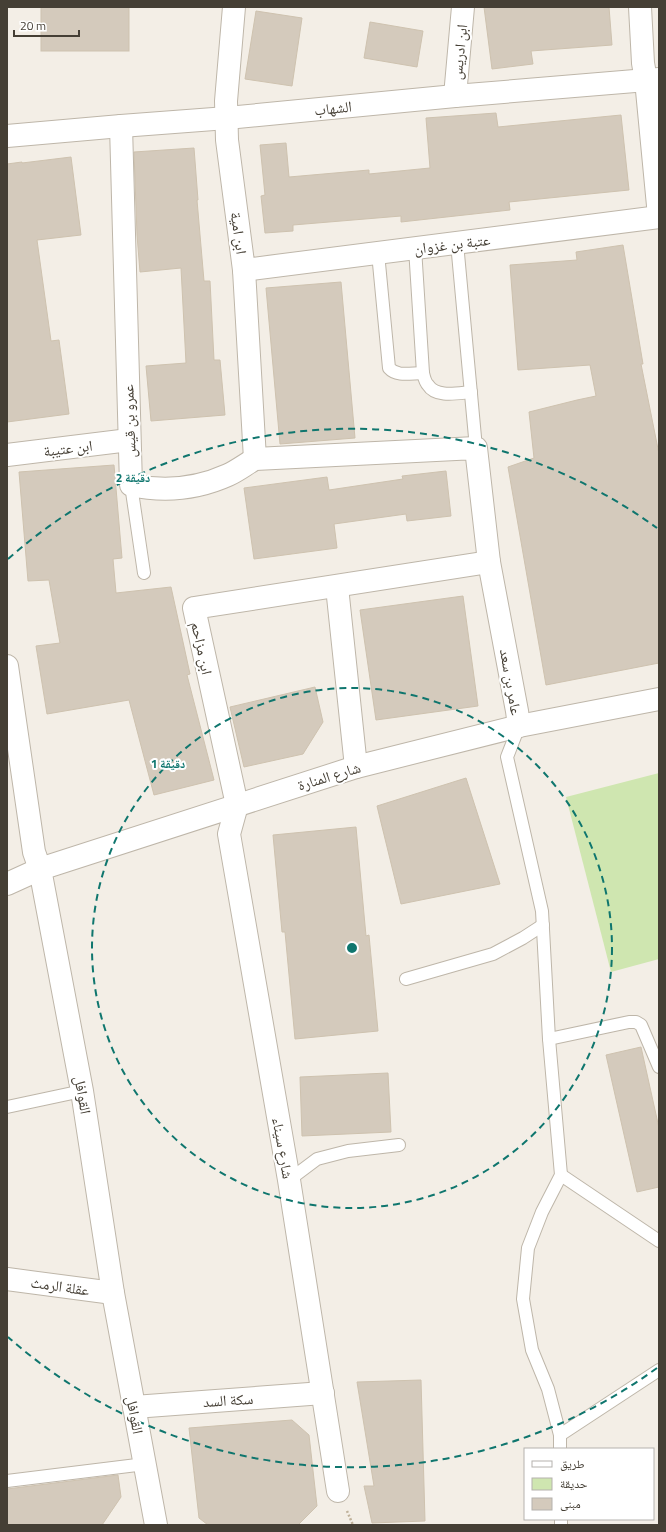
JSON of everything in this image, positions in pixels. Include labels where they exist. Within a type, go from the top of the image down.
[{"type":"street","name":"ابن امية","points":[[234,7],[226,101],[227,140],[244,270],[255,459]]},
{"type":"street","name":"ابن ادريس","points":[[455,96],[463,7]]},
{"type":"street","points":[[640,7],[643,63],[652,79],[659,217]]},
{"type":"street","name":"الشهاب","points":[[7,136],[226,118],[652,79]]},
{"type":"street","name":"عمرو بن قيس","points":[[121,126],[131,485]]},
{"type":"street","name":"عتبة بن غزوان","points":[[244,270],[659,217]]},
{"type":"street","name":"ابن عتيبة","points":[[7,455],[130,440]]},
{"type":"street","points":[[131,485],[149,489],[173,490],[204,483],[229,475],[255,459],[476,448]]},
{"type":"street","name":"عامر بن سعد","points":[[476,448],[489,562],[519,726]]},
{"type":"street","name":"ابن مزاحم","points":[[237,805],[194,608],[337,587],[489,562]]},
{"type":"street","points":[[337,587],[356,767]]},
{"type":"street","name":"القوافل","points":[[7,666],[34,852],[40,868],[82,1091],[113,1293],[156,1525]]},
{"type":"street","name":"شارع المنارة","points":[[7,884],[40,868],[356,767],[519,726],[659,699]]},
{"type":"street","name":"شارع سيناء","points":[[237,805],[230,834],[289,1180],[338,1491]]},
{"type":"street","name":"عقلة الرمث","points":[[7,1279],[113,1293]]},
{"type":"street","name":"سكة السد","points":[[134,1406],[323,1393]]},
{"type":"lane","points":[[457,243],[476,448]]},
{"type":"lane","points":[[415,248],[423,373],[428,386],[435,391],[444,393],[471,392]]},
{"type":"lane","points":[[378,253],[389,368],[392,372],[397,374],[423,373]]},
{"type":"lane","points":[[131,485],[144,573]]},
{"type":"lane","name":"عامر بن سعد","points":[[519,726],[507,757],[542,911],[549,1038],[561,1175]]},
{"type":"lane","points":[[406,979],[494,954],[543,925]]},
{"type":"lane","points":[[549,1038],[629,1022],[636,1022],[641,1025],[659,1067]]},
{"type":"lane","points":[[7,1107],[82,1091]]},
{"type":"lane","points":[[289,1180],[317,1159],[348,1151],[399,1145]]},
{"type":"lane","points":[[560,1448],[560,1435],[548,1389],[532,1350],[523,1299],[528,1248],[542,1212],[561,1175],[659,1241]]},
{"type":"lane","points":[[560,1435],[659,1370]]},
{"type":"lane","points":[[7,1481],[144,1464]]},
{"type":"green space","points":[[659,773],[659,959],[611,972],[566,797]]},
{"type":"building","points":[[41,7],[129,7],[129,51],[41,51]]},
{"type":"building","points":[[484,7],[609,7],[612,45],[531,51],[533,64],[492,69]]},
{"type":"building","points":[[256,11],[302,18],[292,86],[245,79]]},
{"type":"building","points":[[370,22],[423,31],[417,67],[364,58]]},
{"type":"building","points":[[496,113],[498,127],[621,115],[629,190],[509,202],[510,210],[401,222],[401,216],[293,225],[293,231],[265,233],[261,196],[265,195],[260,145],[286,143],[289,177],[369,170],[369,174],[430,168],[426,118]]},
{"type":"building","points":[[194,148],[204,281],[210,281],[214,360],[220,360],[225,415],[151,421],[146,366],[186,363],[181,268],[140,272],[134,152]]},
{"type":"building","points":[[71,157],[81,235],[37,240],[51,341],[59,340],[69,414],[7,422],[7,164]]},
{"type":"building","points":[[623,245],[643,364],[641,364],[659,454],[659,663],[546,685],[508,467],[534,458],[529,412],[596,396],[590,365],[518,370],[510,265],[577,260],[576,252]]},
{"type":"building","points":[[341,282],[355,438],[280,444],[266,288]]},
{"type":"building","points":[[114,465],[122,558],[113,559],[116,593],[171,587],[190,674],[187,675],[214,780],[154,795],[129,700],[47,714],[36,646],[60,643],[49,580],[28,581],[19,472]]},
{"type":"building","points":[[446,471],[451,516],[407,521],[406,514],[334,524],[337,548],[254,559],[244,488],[327,477],[329,490],[403,479],[402,476]]},
{"type":"building","points":[[463,596],[478,706],[376,720],[360,610]]},
{"type":"building","points":[[315,687],[323,722],[303,754],[244,767],[230,707]]},
{"type":"building","points":[[466,778],[500,884],[401,904],[377,806]]},
{"type":"building","points":[[356,827],[366,936],[369,935],[378,1031],[295,1039],[285,932],[282,932],[273,835]]},
{"type":"building","points":[[641,1047],[659,1128],[659,1187],[637,1192],[606,1055]]},
{"type":"building","points":[[388,1073],[391,1132],[302,1136],[300,1077]]},
{"type":"building","points":[[421,1380],[425,1521],[372,1523],[364,1486],[374,1486],[357,1382]]},
{"type":"building","points":[[292,1420],[309,1435],[317,1506],[298,1525],[208,1525],[199,1518],[189,1428]]},
{"type":"building","points":[[118,1475],[121,1497],[102,1525],[7,1525],[7,1489]]}]
